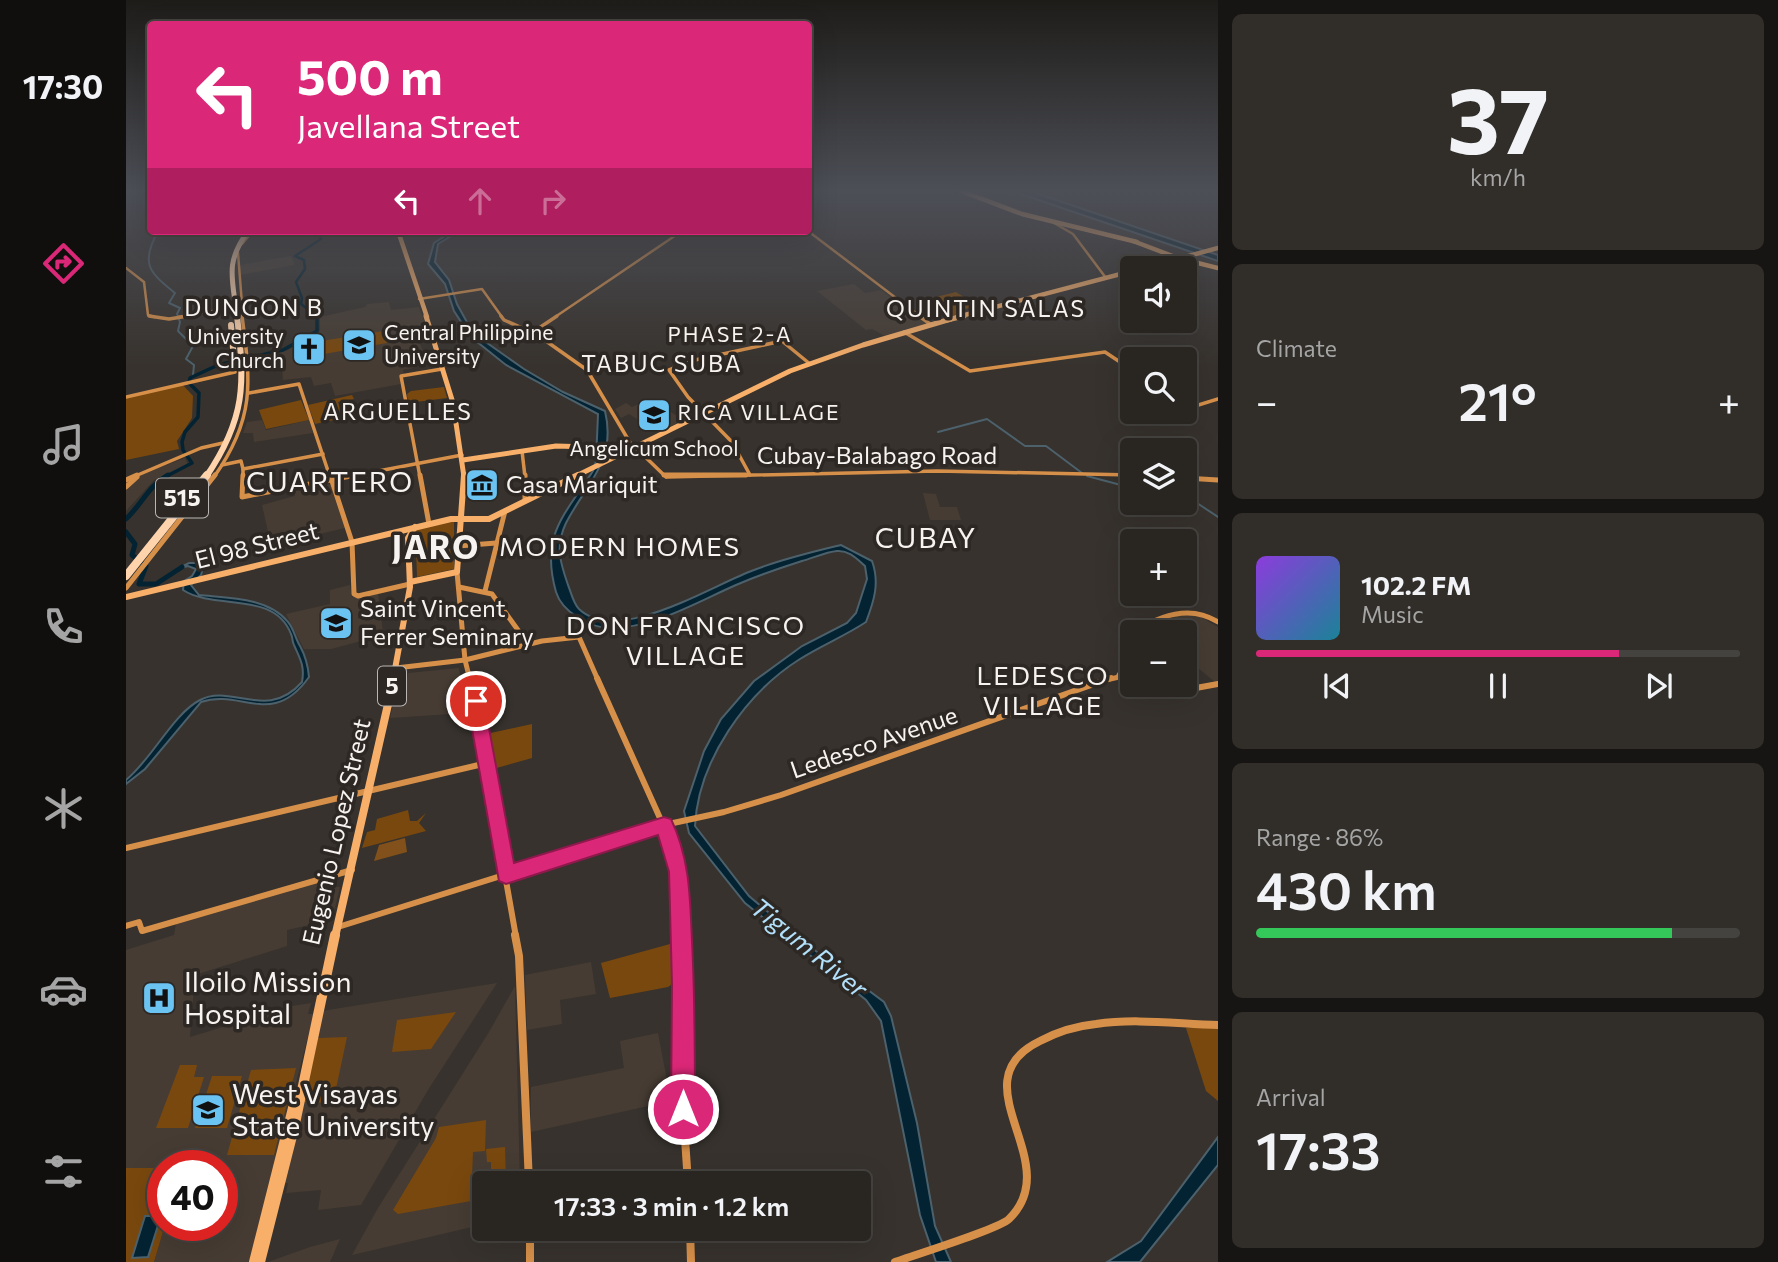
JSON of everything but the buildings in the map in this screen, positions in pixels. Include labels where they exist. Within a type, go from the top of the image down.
[{"type":"highway","name":"515","points":[[233,250],[226,258],[232,271],[235,328],[242,344],[240,364]]},
{"type":"highway","name":"515","points":[[152,539],[180,514],[230,440],[234,411],[242,394],[235,328],[230,308],[235,296]]},
{"type":"highway","name":"515","points":[[126,576],[145,553],[152,539],[215,464]]},
{"type":"main road","points":[[404,250],[442,369],[463,458],[457,572],[410,583]]},
{"type":"main road","points":[[1157,250],[1218,268]]},
{"type":"main road","points":[[1158,250],[1174,256]]},
{"type":"main road","points":[[1187,256],[1210,250]]},
{"type":"main road","points":[[1197,262],[1218,268]]},
{"type":"main road","points":[[633,447],[810,364],[907,331],[1120,274]]},
{"type":"main road","points":[[353,545],[362,540],[460,518],[489,519],[609,460],[617,452],[704,413]]},
{"type":"main road","points":[[463,458],[556,446],[617,452]]},
{"type":"main road","name":"5","points":[[410,583],[408,544],[409,534],[415,527]]},
{"type":"main road","points":[[397,532],[408,544]]},
{"type":"main road","name":"El 98 Street","points":[[126,597],[353,545]]},
{"type":"main road","name":"Eugenio Lopez Street","points":[[318,1009],[370,790],[396,668],[410,583]]},
{"type":"main road","name":"5","points":[[254,1262],[318,1009]]},
{"type":"main road","name":"5","points":[[260,1262],[286,1160],[318,1009]]},
{"type":"street","points":[[239,250],[232,271],[242,344]]},
{"type":"street","points":[[533,332],[654,250]]},
{"type":"street","points":[[833,250],[930,325]]},
{"type":"street","points":[[1085,250],[1106,278]]},
{"type":"street","points":[[126,268],[136,273],[149,291],[149,316],[157,319],[174,318],[230,308]]},
{"type":"street","points":[[419,299],[482,289],[501,318],[533,332],[579,364]]},
{"type":"street","points":[[907,331],[972,371],[1004,362],[1072,359],[1105,352],[1120,362]]},
{"type":"street","points":[[669,370],[695,360],[782,341],[810,364]]},
{"type":"street","points":[[126,397],[190,381],[240,364]]},
{"type":"street","name":"Cubay-Balabago Road","points":[[579,364],[589,372],[633,447],[662,477],[937,471],[1120,475]]},
{"type":"street","points":[[429,524],[401,376],[442,369]]},
{"type":"street","points":[[669,370],[677,376],[685,394],[744,457],[750,475]]},
{"type":"street","points":[[215,464],[248,410],[242,394],[299,384],[353,545],[354,594],[358,596],[410,583]]},
{"type":"street","points":[[1197,405],[1218,399]]},
{"type":"street","points":[[127,482],[181,457],[230,440]]},
{"type":"street","points":[[522,451],[526,468],[526,499]]},
{"type":"street","points":[[243,470],[323,454]]},
{"type":"street","points":[[215,464],[241,461],[242,497],[418,463],[463,458]]},
{"type":"street","points":[[127,482],[142,473]]},
{"type":"street","points":[[1197,479],[1218,480]]},
{"type":"street","points":[[485,591],[505,511]]},
{"type":"street","points":[[145,553],[180,514]]},
{"type":"street","points":[[458,545],[496,543]]},
{"type":"street","points":[[126,588],[131,568]]},
{"type":"street","points":[[457,572],[465,660],[487,763],[519,956],[528,1171]]},
{"type":"street","points":[[459,587],[492,594],[528,644]]},
{"type":"street","points":[[1160,620],[1178,613],[1194,611],[1208,615],[1218,622]]},
{"type":"street","points":[[396,668],[465,660],[562,638],[579,637],[582,640],[609,708],[664,825],[679,872],[684,985],[683,1109],[687,1171]]},
{"type":"street","name":"Ledesco Avenue","points":[[338,927],[664,825],[720,813],[860,769],[1119,674]]},
{"type":"street","points":[[1197,687],[1207,688],[1218,684]]},
{"type":"street","points":[[126,848],[487,763]]},
{"type":"street","points":[[126,926],[139,922],[139,929],[142,931],[352,870]]},
{"type":"street","points":[[895,1262],[1008,1221],[1022,1208],[1029,1191],[1026,1152],[1008,1107],[1006,1093],[1009,1067],[1022,1047],[1091,1024],[1137,1022],[1218,1025]]},
{"type":"street","points":[[530,1241],[530,1262]]},
{"type":"street","points":[[690,1241],[691,1262]]},
{"type":"shaded area","points":[[291,256],[295,265],[240,275],[240,265]]},
{"type":"shaded area","points":[[854,284],[865,293],[881,290],[926,324],[885,336],[872,329],[866,330],[817,291]]},
{"type":"shaded area","points":[[956,292],[978,306],[961,310],[965,314],[950,317],[923,300]]},
{"type":"shaded area","name":"Central Philippine University","points":[[389,302],[391,310],[419,307],[430,337],[418,339],[429,365],[403,370],[404,374],[399,375],[401,384],[335,396],[331,383],[314,386],[311,377],[283,380],[282,368],[269,370],[269,354],[288,350],[317,334],[320,330],[320,317],[365,307],[367,304]]},
{"type":"shaded area","points":[[383,331],[387,343],[324,354],[321,341]]},
{"type":"shaded area","points":[[182,384],[193,396],[192,418],[177,441],[179,449],[126,460],[126,398]]},
{"type":"shaded area","points":[[444,387],[447,398],[408,403],[407,394],[411,391]]},
{"type":"shaded area","points":[[352,395],[354,399],[338,402],[343,418],[315,424],[308,405]]},
{"type":"shaded area","name":"Angelicum School","points":[[649,399],[684,420],[658,432],[629,414],[621,418],[615,409],[626,403],[632,407]]},
{"type":"shaded area","points":[[301,400],[309,420],[266,429],[259,410]]},
{"type":"shaded area","points":[[262,420],[266,430],[309,420],[313,433],[254,442],[253,433],[243,433],[247,422]]},
{"type":"shaded area","points":[[185,458],[188,465],[154,480],[126,511],[126,480]]},
{"type":"shaded area","points":[[332,484],[345,528],[307,537],[306,533],[273,539],[269,536],[262,505],[295,496],[292,489]]},
{"type":"shaded area","points":[[923,493],[936,494],[940,507],[957,507],[961,520],[930,520]]},
{"type":"shaded area","points":[[454,520],[454,569],[417,577],[416,547],[412,543],[416,530]]},
{"type":"shaded area","name":"Saint Vincent Ferrer Seminary","points":[[350,585],[352,597],[378,592],[383,632],[400,632],[398,639],[361,641],[331,649],[304,649],[286,614],[330,604],[330,590]]},
{"type":"shaded area","points":[[1181,614],[1196,614],[1218,627],[1218,681],[1215,682],[1197,667],[1197,620],[1169,620]]},
{"type":"shaded area","points":[[459,668],[466,713],[390,718],[396,690],[405,691],[408,673]]},
{"type":"shaded area","points":[[532,724],[532,758],[493,769],[486,734]]},
{"type":"shaded area","points":[[408,810],[410,821],[417,821],[426,813],[419,823],[426,831],[362,848],[367,832],[375,830],[377,819]]},
{"type":"shaded area","points":[[405,838],[407,852],[374,861],[379,845]]},
{"type":"shaded area","name":"West Visayas State University","points":[[329,879],[328,887],[340,887],[332,920],[287,930],[287,946],[195,975],[190,1037],[292,1006],[311,1003],[308,1014],[314,1014],[249,1262],[154,1262],[160,1241],[238,1241],[238,1150],[147,1150],[147,1168],[126,1168],[126,950],[174,935],[176,923]]},
{"type":"shaded area","points":[[681,941],[683,976],[668,987],[610,998],[601,963]]},
{"type":"shaded area","points":[[591,962],[596,994],[560,1000],[562,1024],[527,1030],[525,975]]},
{"type":"shaded area","points":[[497,983],[428,1090],[361,1205],[318,1210],[321,1190],[286,1193],[288,1183],[284,1183],[322,1011]]},
{"type":"shaded area","points":[[515,986],[520,1171],[472,1171],[472,1227],[352,1255],[378,1208]]},
{"type":"shaded area","points":[[456,1012],[431,1049],[392,1052],[397,1020]]},
{"type":"shaded area","points":[[1186,1028],[1218,1028],[1218,1101],[1206,1091]]},
{"type":"shaded area","points":[[658,1033],[671,1101],[531,1132],[531,1087],[624,1068],[620,1041]]},
{"type":"shaded area","points":[[347,1037],[333,1103],[303,1102],[318,1038]]},
{"type":"shaded area","points":[[180,1065],[197,1065],[194,1077],[204,1077],[188,1128],[156,1128]]},
{"type":"shaded area","points":[[296,1068],[274,1155],[238,1155],[238,1150],[228,1150],[251,1070]]},
{"type":"shaded area","points":[[212,1076],[242,1076],[227,1128],[195,1128]]},
{"type":"shaded area","points":[[486,1120],[485,1151],[473,1152],[471,1201],[398,1214],[393,1210],[436,1138],[439,1127]]},
{"type":"shaded area","points":[[505,1147],[506,1171],[491,1171],[486,1149]]},
{"type":"shaded area","points":[[126,1168],[147,1168],[147,1241],[160,1241],[154,1262],[126,1262]]},
{"type":"shaded area","points":[[340,1239],[330,1262],[268,1262],[310,1247]]},
{"type":"water","name":"Tigum River","points":[[432,250],[437,250],[435,262],[449,280],[457,304],[473,333],[524,369],[563,392],[605,411],[608,429],[603,458],[566,523],[561,539],[563,569],[579,609],[596,619],[617,621],[640,617],[690,599],[765,566],[841,545],[872,561],[876,577],[875,592],[866,622],[780,673],[744,710],[728,731],[705,777],[695,826],[749,896],[801,940],[884,1002],[891,1016],[917,1123],[935,1226],[951,1262],[936,1262],[920,1215],[881,1021],[866,1000],[745,903],[689,833],[684,811],[704,751],[721,719],[754,681],[802,646],[847,623],[856,613],[867,579],[865,566],[852,555],[837,551],[752,578],[643,624],[611,628],[578,618],[564,606],[556,592],[551,555],[553,541],[564,514],[593,471],[596,461],[598,414],[506,365],[471,337],[454,311],[445,284],[428,264]]},
{"type":"water","points":[[1185,250],[1203,250],[1218,255],[1218,261]]},
{"type":"water","points":[[189,563],[204,565],[201,575],[191,585],[199,595],[246,600],[280,614],[288,622],[305,657],[309,677],[282,701],[269,704],[216,699],[201,702],[145,769],[126,784],[126,780],[145,761],[181,715],[200,700],[212,696],[263,701],[276,699],[289,694],[302,682],[301,663],[283,620],[258,606],[211,600],[183,590],[184,581],[192,576],[196,569],[188,566],[177,569]]},
{"type":"water","points":[[1218,1137],[1218,1165],[1140,1262],[1107,1262],[1141,1241]]},
{"type":"water","points":[[147,1216],[147,1241],[153,1241],[148,1257],[132,1258]]},
{"type":"waterway","points":[[150,250],[153,273],[175,293],[169,303],[180,308],[177,314],[180,322],[178,331],[193,346],[186,359],[194,365],[193,375]]},
{"type":"waterway","points":[[304,250],[295,256],[304,260],[305,269],[296,282],[302,298],[301,304],[317,316]]},
{"type":"waterway","points":[[165,477],[192,463],[183,450],[182,442],[185,432],[198,417],[199,393],[189,383],[190,378],[218,365],[283,350],[317,331],[317,316]]},
{"type":"waterway","points":[[938,432],[987,419],[1025,446],[1046,446],[1082,473]]},
{"type":"waterway","points":[[1087,476],[1120,485]]},
{"type":"waterway","points":[[126,519],[155,484],[165,477]]},
{"type":"waterway","points":[[1197,503],[1218,517]]},
{"type":"waterway","points":[[126,532],[135,544],[132,555],[146,566],[139,584],[156,584],[182,567]]},
{"type":"place","name":"Central Philippine University","points":[[359,345]]},
{"type":"place","name":"University Church","points":[[309,349]]},
{"type":"place","name":"Angelicum School","points":[[654,415]]},
{"type":"place","name":"Casa Mariquit","points":[[482,485]]},
{"type":"place","name":"Saint Vincent Ferrer Seminary","points":[[336,623]]},
{"type":"place","name":"Iloilo Mission Hospital","points":[[159,998]]},
{"type":"place","name":"West Visayas State University","points":[[208,1110]]},
{"type":"district","name":"DUNGON B","points":[[254,308]]},
{"type":"district","name":"QUINTIN SALAS","points":[[986,309]]},
{"type":"district","name":"PHASE 2-A","points":[[730,335]]},
{"type":"district","name":"TABUC SUBA","points":[[662,364]]},
{"type":"district","name":"ARGUELLES","points":[[398,412]]},
{"type":"district","name":"RICA VILLAGE","points":[[759,413]]},
{"type":"district","name":"CUARTERO","points":[[330,482]]},
{"type":"district","name":"CUBAY","points":[[926,538]]},
{"type":"district","name":"MODERN HOMES","points":[[620,547]]},
{"type":"district","name":"JARO","points":[[436,548]]},
{"type":"district","name":"DON FRANCISCO VILLAGE","points":[[686,641]]},
{"type":"district","name":"LEDESCO VILLAGE","points":[[1043,691]]},
{"type":"route","points":[[476,701],[506,875],[664,825],[679,872],[684,985],[683,1109]]}]
